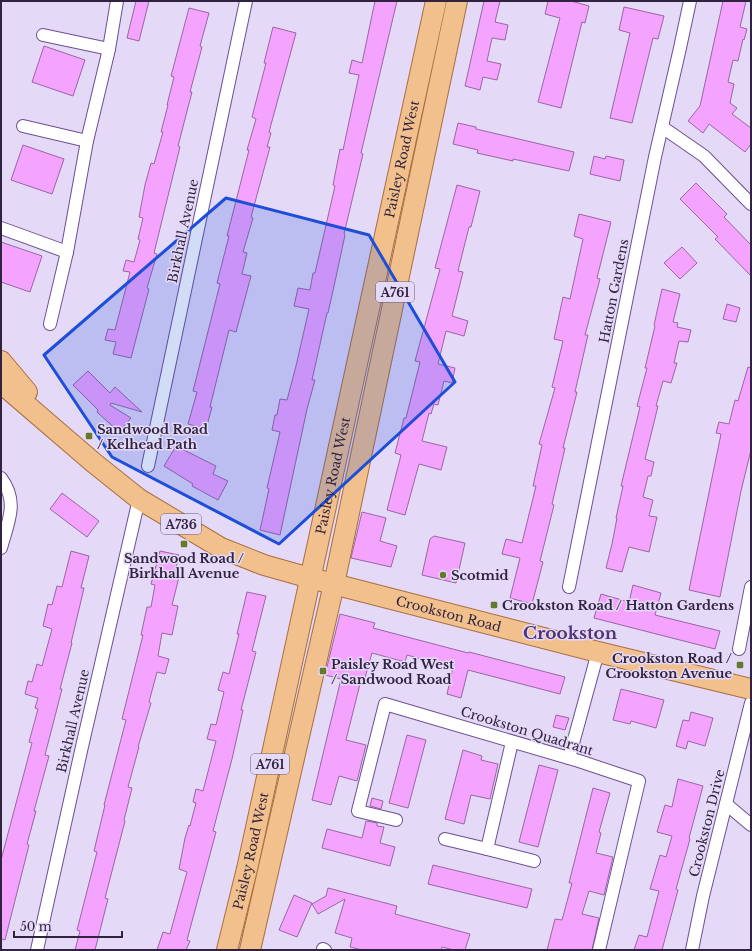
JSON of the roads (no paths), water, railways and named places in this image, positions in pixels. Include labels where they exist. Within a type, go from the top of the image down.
[{"type":"main road","name":"Paisley Road West","points":[[228,946],[247,869],[436,1]]},
{"type":"main road","name":"Paisley Road West","points":[[251,948],[334,584],[457,1]]},
{"type":"main road","name":"A736","points":[[1,361],[67,440]]},
{"type":"main road","name":"A736","points":[[1,383],[94,463],[139,499],[221,548],[264,566],[310,578]]},
{"type":"main road","name":"Crookston Road","points":[[310,578],[598,652],[751,688]]},
{"type":"main road","points":[[228,946],[251,948]]},
{"type":"street","points":[[50,324],[67,252],[87,142],[109,49],[117,1]]},
{"type":"street","name":"Birkhall Avenue","points":[[148,466],[246,1]]},
{"type":"street","name":"Hatton Gardens","points":[[569,587],[662,127],[690,1]]},
{"type":"street","points":[[43,35],[109,49]]},
{"type":"street","points":[[22,126],[87,142]]},
{"type":"street","points":[[662,127],[704,156],[751,204]]},
{"type":"street","points":[[1,228],[67,252]]},
{"type":"street","points":[[1,478],[8,488],[12,506],[1,548]]},
{"type":"street","name":"Birkhall Avenue","points":[[37,950],[139,499]]},
{"type":"street","points":[[739,648],[751,587]]},
{"type":"street","points":[[568,758],[598,652]]},
{"type":"street","name":"Crookston Drive","points":[[692,950],[703,896],[751,703]]},
{"type":"street","name":"Crookston Quadrant","points":[[396,820],[358,811],[385,704],[568,758],[639,781],[599,950]]},
{"type":"street","points":[[487,849],[512,742]]},
{"type":"street","points":[[726,804],[751,825]]},
{"type":"street","points":[[445,839],[534,861]]},
{"type":"place","name":"Sandwood Road / Kelhead Path","points":[[89,436]]},
{"type":"place","name":"Sandwood Road / Birkhall Avenue","points":[[184,544]]},
{"type":"place","name":"Scotmid","points":[[443,575]]},
{"type":"place","name":"Crookston Road / Hatton Gardens","points":[[494,605]]},
{"type":"place","name":"Crookston Road / Crookston Avenue","points":[[740,665]]},
{"type":"place","name":"Paisley Road West / Sandwood Road","points":[[323,671]]},
{"type":"district","name":"Crookston","points":[[570,633]]}]
